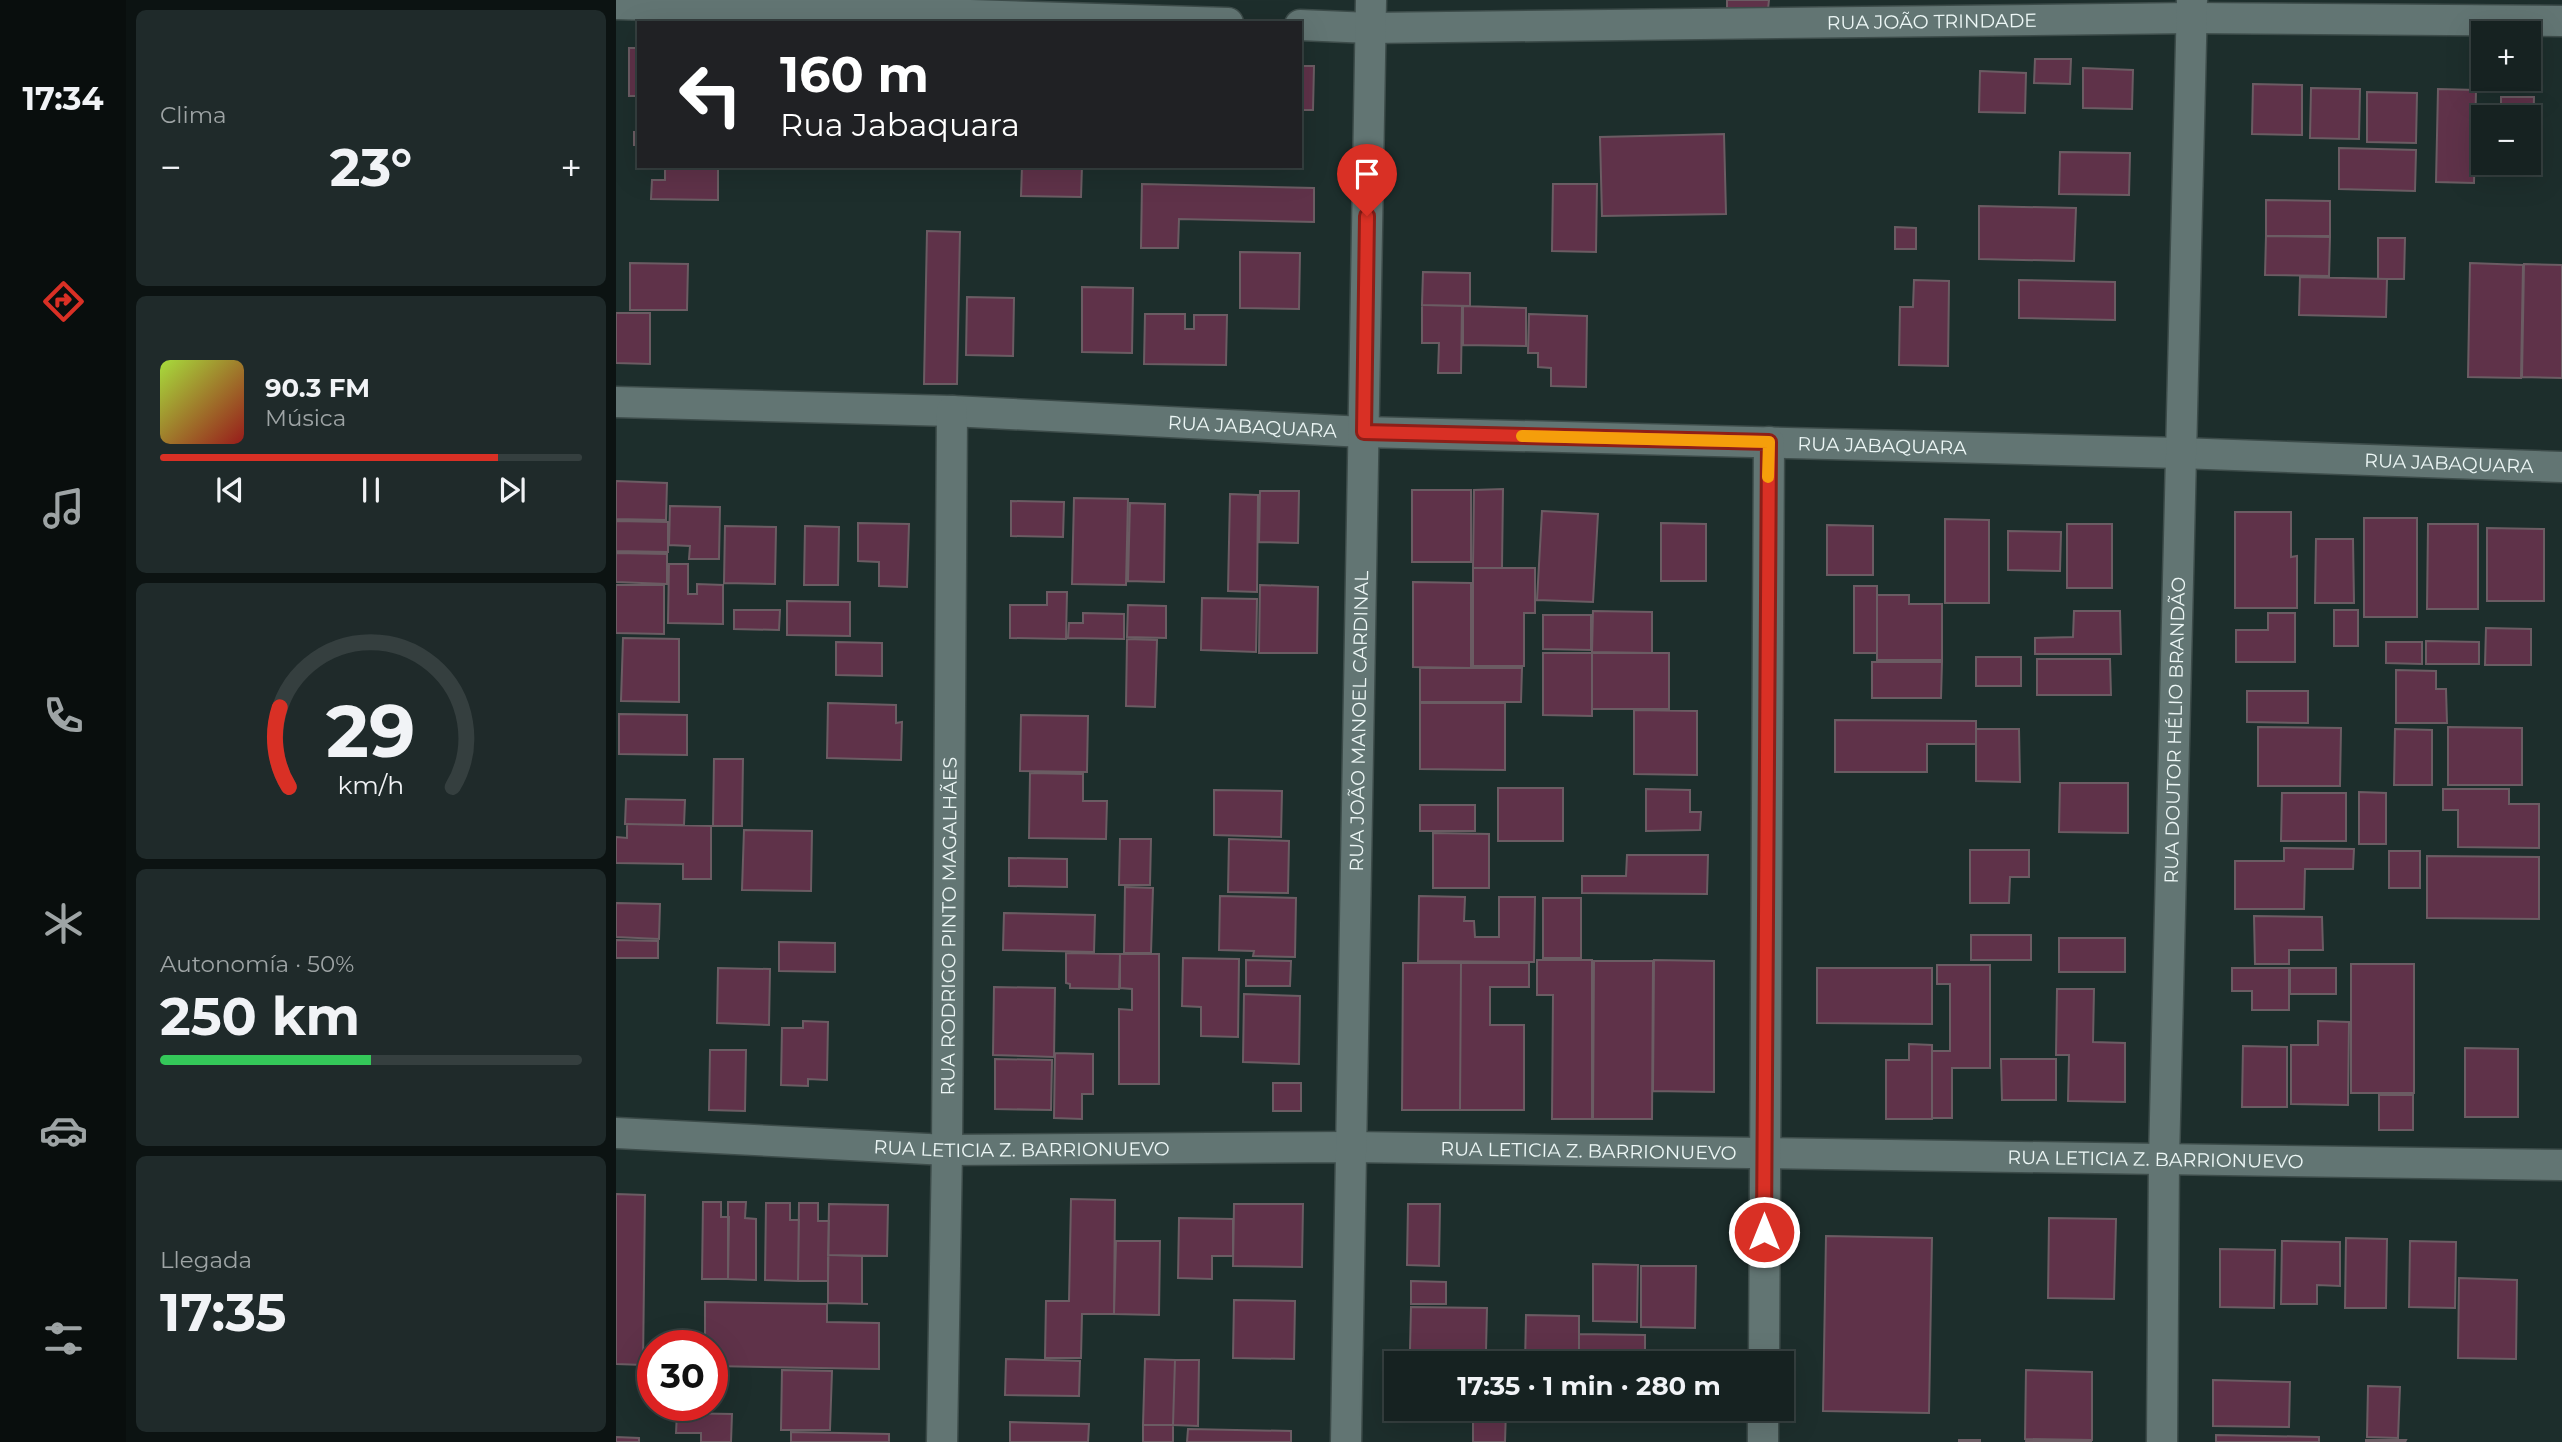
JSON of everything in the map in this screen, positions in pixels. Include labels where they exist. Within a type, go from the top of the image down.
[{"type":"street","points":[[616,4],[1164,21]]},
{"type":"street","name":"RUA JOÃO TRINDADE","points":[[1302,25],[1370,14],[2192,9],[2562,21]]},
{"type":"street","name":"RUA DOUTOR HÉLIO BRANDÃO","points":[[2162,1442],[2164,1159],[2192,9]]},
{"type":"street","name":"RUA JOÃO MANOEL CARDINAL","points":[[1346,1442],[1370,14]]},
{"type":"street","name":"RUA JABAQUARA","points":[[616,402],[952,411],[1364,432],[2180,453],[2562,467]]},
{"type":"street","name":"RUA RODRIGO PINTO MAGALHÃES","points":[[942,1442],[947,1150],[952,411]]},
{"type":"street","points":[[1763,1351],[1769,442]]},
{"type":"street","name":"RUA LETICIA Z. BARRIONUEVO","points":[[616,1133],[947,1150],[1351,1147],[2562,1165]]},
{"type":"street","points":[[1763,1421],[1763,1442]]},
{"type":"building","points":[[1727,0],[1769,0],[1768,9],[1727,8]]},
{"type":"building","points":[[629,48],[637,48],[637,96],[629,96]]},
{"type":"building","points":[[2035,59],[2071,59],[2070,84],[2034,83]]},
{"type":"building","points":[[1302,66],[1314,66],[1313,110],[1302,110]]},
{"type":"building","points":[[2083,68],[2133,70],[2132,109],[2083,108]]},
{"type":"building","points":[[1980,71],[2026,73],[2025,113],[1979,112]]},
{"type":"building","points":[[2253,84],[2302,85],[2302,135],[2252,134]]},
{"type":"building","points":[[2311,88],[2360,89],[2359,139],[2310,138]]},
{"type":"building","points":[[2438,89],[2476,91],[2476,105],[2471,105],[2471,175],[2474,175],[2474,183],[2436,182]]},
{"type":"building","points":[[2367,92],[2417,93],[2416,143],[2367,142]]},
{"type":"building","points":[[2501,97],[2534,97],[2534,105],[2501,105]]},
{"type":"building","points":[[634,132],[637,132],[637,145],[634,145]]},
{"type":"building","points":[[1724,134],[1726,214],[1602,216],[1600,137]]},
{"type":"building","points":[[2339,148],[2416,150],[2415,191],[2339,189]]},
{"type":"building","points":[[2060,152],[2130,153],[2129,195],[2059,194]]},
{"type":"building","points":[[665,168],[718,168],[718,200],[651,199],[652,180],[665,180]]},
{"type":"building","points":[[1022,168],[1082,168],[1081,197],[1021,196]]},
{"type":"building","points":[[1142,184],[1314,188],[1314,222],[1179,219],[1178,248],[1141,248]]},
{"type":"building","points":[[1553,184],[1597,184],[1596,252],[1552,251]]},
{"type":"building","points":[[2266,200],[2330,201],[2330,236],[2266,236]]},
{"type":"building","points":[[1979,206],[2076,208],[2074,261],[1979,259]]},
{"type":"building","points":[[1895,227],[1916,228],[1916,249],[1895,249]]},
{"type":"building","points":[[927,231],[960,232],[957,384],[924,384]]},
{"type":"building","points":[[2266,236],[2330,237],[2329,276],[2265,275]]},
{"type":"building","points":[[2378,238],[2405,238],[2404,279],[2378,279]]},
{"type":"building","points":[[1240,252],[1300,253],[1299,309],[1240,308]]},
{"type":"building","points":[[630,263],[688,264],[687,310],[630,310]]},
{"type":"building","points":[[2470,263],[2523,265],[2521,378],[2468,377]]},
{"type":"building","points":[[2524,264],[2562,265],[2562,378],[2522,377]]},
{"type":"building","points":[[1423,272],[1470,273],[1470,306],[1422,305]]},
{"type":"building","points":[[2300,277],[2387,279],[2386,317],[2299,315]]},
{"type":"building","points":[[1914,280],[1949,281],[1948,366],[1899,365],[1900,307],[1913,307]]},
{"type":"building","points":[[2019,280],[2115,282],[2115,320],[2019,318]]},
{"type":"building","points":[[1082,287],[1133,288],[1132,353],[1082,352]]},
{"type":"building","points":[[967,297],[1014,298],[1013,356],[966,355]]},
{"type":"building","points":[[1422,305],[1462,306],[1461,373],[1438,373],[1439,343],[1422,343]]},
{"type":"building","points":[[1463,306],[1526,308],[1526,346],[1463,345]]},
{"type":"building","points":[[616,313],[650,313],[650,364],[616,363]]},
{"type":"building","points":[[1145,314],[1185,314],[1185,329],[1194,329],[1194,315],[1227,315],[1226,365],[1144,364]]},
{"type":"building","points":[[1529,314],[1587,316],[1586,387],[1551,386],[1551,368],[1538,367],[1538,353],[1528,353]]},
{"type":"building","points":[[616,481],[667,483],[666,520],[616,519]]},
{"type":"building","points":[[1503,489],[1502,568],[1473,568],[1474,490]]},
{"type":"building","points":[[1412,490],[1471,490],[1471,562],[1412,562]]},
{"type":"building","points":[[1260,491],[1299,491],[1298,543],[1259,542]]},
{"type":"building","points":[[1230,494],[1258,495],[1257,592],[1228,591]]},
{"type":"building","points":[[1074,498],[1128,499],[1126,585],[1072,584]]},
{"type":"building","points":[[1011,501],[1064,502],[1063,537],[1011,536]]},
{"type":"building","points":[[1130,503],[1165,504],[1164,582],[1128,581]]},
{"type":"building","points":[[670,506],[720,507],[719,559],[689,559],[690,546],[669,545]]},
{"type":"building","points":[[1542,511],[1598,514],[1593,602],[1537,600]]},
{"type":"building","points":[[2235,512],[2291,512],[2291,557],[2297,556],[2297,608],[2235,608]]},
{"type":"building","points":[[2364,518],[2417,518],[2417,617],[2364,617]]},
{"type":"building","points":[[1945,519],[1989,520],[1989,603],[1945,603]]},
{"type":"building","points":[[616,521],[668,522],[668,552],[616,551]]},
{"type":"building","points":[[858,523],[909,524],[907,587],[879,586],[879,562],[858,561]]},
{"type":"building","points":[[1661,523],[1706,524],[1706,581],[1661,581]]},
{"type":"building","points":[[2067,524],[2112,524],[2112,588],[2067,588]]},
{"type":"building","points":[[2428,524],[2478,524],[2478,609],[2427,609]]},
{"type":"building","points":[[1827,525],[1873,526],[1873,575],[1827,575]]},
{"type":"building","points":[[725,526],[776,527],[775,584],[724,583]]},
{"type":"building","points":[[805,526],[839,527],[838,585],[804,585]]},
{"type":"building","points":[[2487,528],[2544,529],[2544,601],[2487,601]]},
{"type":"building","points":[[2008,531],[2061,532],[2060,571],[2008,570]]},
{"type":"building","points":[[2316,539],[2353,539],[2354,603],[2315,603]]},
{"type":"building","points":[[616,553],[667,554],[667,584],[616,582]]},
{"type":"building","points":[[669,564],[688,564],[688,594],[697,594],[697,584],[723,585],[723,624],[668,623]]},
{"type":"building","points":[[1473,568],[1535,568],[1535,613],[1524,613],[1524,666],[1473,666]]},
{"type":"building","points":[[1413,582],[1471,583],[1471,668],[1413,667]]},
{"type":"building","points":[[616,585],[664,585],[664,634],[616,633]]},
{"type":"building","points":[[1260,585],[1318,587],[1317,653],[1259,653]]},
{"type":"building","points":[[1854,586],[1877,586],[1877,653],[1854,653]]},
{"type":"building","points":[[1047,592],[1067,592],[1066,639],[1010,638],[1010,605],[1047,605]]},
{"type":"building","points":[[1877,595],[1909,595],[1909,604],[1942,604],[1942,660],[1877,660]]},
{"type":"building","points":[[1202,598],[1257,599],[1256,652],[1201,650]]},
{"type":"building","points":[[787,601],[850,602],[850,636],[787,635]]},
{"type":"building","points":[[1128,605],[1166,606],[1166,638],[1127,637]]},
{"type":"building","points":[[734,610],[780,610],[779,630],[734,629]]},
{"type":"building","points":[[2334,610],[2358,610],[2358,646],[2334,646]]},
{"type":"building","points":[[1593,611],[1652,612],[1652,653],[1592,652]]},
{"type":"building","points":[[2074,611],[2120,611],[2121,654],[2035,654],[2035,638],[2073,637]]},
{"type":"building","points":[[1083,613],[1124,614],[1124,639],[1068,638],[1069,623],[1083,623]]},
{"type":"building","points":[[2268,613],[2295,613],[2295,662],[2236,662],[2236,630],[2268,630]]},
{"type":"building","points":[[1543,615],[1591,615],[1591,650],[1543,649]]},
{"type":"building","points":[[2486,628],[2531,629],[2531,665],[2485,665]]},
{"type":"building","points":[[623,638],[679,639],[679,702],[621,701]]},
{"type":"building","points":[[1127,639],[1157,640],[1155,707],[1126,706]]},
{"type":"building","points":[[2426,641],[2479,642],[2479,664],[2426,664]]},
{"type":"building","points":[[836,642],[882,643],[882,676],[836,675]]},
{"type":"building","points":[[2386,642],[2422,642],[2422,664],[2386,663]]},
{"type":"building","points":[[1543,653],[1592,653],[1592,716],[1543,715]]},
{"type":"building","points":[[1592,653],[1669,653],[1669,709],[1592,709]]},
{"type":"building","points":[[1976,657],[2021,657],[2021,686],[1976,686]]},
{"type":"building","points":[[2037,659],[2110,659],[2111,695],[2037,695]]},
{"type":"building","points":[[1872,662],[1942,662],[1941,698],[1872,698]]},
{"type":"building","points":[[1420,668],[1522,668],[1521,702],[1420,702]]},
{"type":"building","points":[[2396,670],[2436,671],[2436,689],[2446,689],[2447,723],[2396,723]]},
{"type":"building","points":[[2247,691],[2308,691],[2308,723],[2247,722]]},
{"type":"building","points":[[828,703],[896,705],[896,723],[902,722],[901,760],[827,758]]},
{"type":"building","points":[[1420,703],[1505,703],[1505,770],[1420,769]]},
{"type":"building","points":[[1634,710],[1697,711],[1697,775],[1634,774]]},
{"type":"building","points":[[619,714],[687,715],[687,755],[619,754]]},
{"type":"building","points":[[1021,715],[1088,716],[1087,772],[1020,771]]},
{"type":"building","points":[[1835,720],[1976,721],[1976,744],[1927,744],[1927,772],[1835,772]]},
{"type":"building","points":[[2258,727],[2341,728],[2340,786],[2258,786]]},
{"type":"building","points":[[2448,727],[2522,728],[2522,785],[2448,785]]},
{"type":"building","points":[[1976,729],[2019,729],[2020,782],[1976,781]]},
{"type":"building","points":[[2395,729],[2432,730],[2432,785],[2394,785]]},
{"type":"building","points":[[714,759],[743,759],[742,826],[713,826]]},
{"type":"building","points":[[1030,773],[1083,774],[1083,801],[1107,801],[1106,839],[1029,838]]},
{"type":"building","points":[[2060,783],[2128,783],[2128,833],[2059,832]]},
{"type":"building","points":[[1498,788],[1563,788],[1563,841],[1498,841]]},
{"type":"building","points":[[1646,789],[1690,790],[1690,812],[1701,812],[1700,830],[1646,831]]},
{"type":"building","points":[[2443,789],[2509,789],[2509,804],[2539,804],[2539,848],[2458,847],[2458,810],[2443,810]]},
{"type":"building","points":[[1214,790],[1282,791],[1281,837],[1214,835]]},
{"type":"building","points":[[2359,792],[2386,793],[2386,844],[2359,844]]},
{"type":"building","points":[[2282,793],[2346,793],[2346,841],[2281,841]]},
{"type":"building","points":[[626,799],[685,800],[684,825],[625,824]]},
{"type":"building","points":[[1420,805],[1475,805],[1475,831],[1420,831]]},
{"type":"building","points":[[627,824],[711,826],[711,879],[683,879],[683,864],[616,863],[616,837],[627,838]]},
{"type":"building","points":[[744,830],[812,831],[811,891],[742,890]]},
{"type":"building","points":[[1433,833],[1489,834],[1489,888],[1433,888]]},
{"type":"building","points":[[1120,839],[1151,839],[1150,885],[1119,885]]},
{"type":"building","points":[[1229,839],[1289,841],[1288,893],[1228,892]]},
{"type":"building","points":[[2284,848],[2354,849],[2353,869],[2305,869],[2304,909],[2235,909],[2235,861],[2284,861]]},
{"type":"building","points":[[1970,850],[2029,850],[2029,877],[2010,877],[2009,903],[1970,903]]},
{"type":"building","points":[[2389,851],[2420,851],[2420,888],[2389,888]]},
{"type":"building","points":[[1627,855],[1708,855],[1707,894],[1582,893],[1582,876],[1626,876]]},
{"type":"building","points":[[2427,856],[2539,857],[2539,919],[2427,918]]},
{"type":"building","points":[[1009,858],[1067,859],[1067,887],[1009,886]]},
{"type":"building","points":[[1125,887],[1153,888],[1151,953],[1124,953]]},
{"type":"building","points":[[1220,896],[1296,898],[1295,957],[1253,956],[1254,951],[1219,950]]},
{"type":"building","points":[[1419,896],[1465,897],[1464,921],[1474,921],[1475,937],[1499,937],[1499,897],[1535,897],[1534,962],[1418,961]]},
{"type":"building","points":[[1543,898],[1581,898],[1581,958],[1543,958]]},
{"type":"building","points":[[616,903],[660,904],[659,939],[616,937]]},
{"type":"building","points":[[1004,913],[1095,915],[1094,952],[1003,950]]},
{"type":"building","points":[[2254,916],[2322,917],[2323,950],[2289,950],[2289,964],[2255,964]]},
{"type":"building","points":[[1971,935],[2031,935],[2031,960],[1971,960]]},
{"type":"building","points":[[2059,938],[2125,938],[2125,972],[2059,972]]},
{"type":"building","points":[[616,940],[658,941],[658,958],[616,958]]},
{"type":"building","points":[[779,942],[835,943],[835,972],[779,971]]},
{"type":"building","points":[[1066,953],[1120,954],[1119,989],[1070,988],[1070,984],[1066,983]]},
{"type":"building","points":[[1120,954],[1159,954],[1159,1084],[1119,1084],[1119,1009],[1132,1010],[1132,989],[1120,988]]},
{"type":"building","points":[[1183,958],[1239,959],[1238,1037],[1201,1036],[1201,1007],[1182,1006]]},
{"type":"building","points":[[1246,960],[1291,961],[1290,986],[1246,986]]},
{"type":"building","points":[[1537,960],[1592,960],[1592,1119],[1552,1119],[1553,995],[1537,995]]},
{"type":"building","points":[[1654,960],[1714,961],[1714,1092],[1653,1091]]},
{"type":"building","points":[[1594,961],[1653,961],[1652,1119],[1593,1119]]},
{"type":"building","points":[[1403,963],[1461,963],[1460,1110],[1402,1110]]},
{"type":"building","points":[[1461,963],[1529,963],[1529,987],[1490,987],[1490,1025],[1524,1025],[1524,1110],[1460,1110]]},
{"type":"building","points":[[2351,964],[2414,964],[2414,1093],[2351,1093]]},
{"type":"building","points":[[1937,965],[1990,965],[1990,1068],[1952,1068],[1952,1118],[1932,1118],[1932,1051],[1950,1051],[1950,984],[1937,984]]},
{"type":"building","points":[[718,968],[770,969],[769,1025],[717,1023]]},
{"type":"building","points":[[1817,968],[1932,968],[1932,1024],[1817,1023]]},
{"type":"building","points":[[2232,968],[2289,968],[2289,1010],[2252,1010],[2252,991],[2232,991]]},
{"type":"building","points":[[2290,968],[2336,968],[2336,994],[2290,994]]},
{"type":"building","points":[[994,987],[1055,988],[1054,1057],[993,1055]]},
{"type":"building","points":[[2057,989],[2094,989],[2093,1042],[2125,1043],[2125,1102],[2068,1101],[2069,1055],[2056,1055]]},
{"type":"building","points":[[1244,994],[1300,996],[1299,1064],[1243,1062]]},
{"type":"building","points":[[803,1021],[828,1022],[827,1080],[808,1079],[808,1086],[781,1085],[782,1028],[803,1028]]},
{"type":"building","points":[[2318,1021],[2349,1022],[2348,1105],[2291,1104],[2291,1045],[2318,1045]]},
{"type":"building","points":[[1909,1044],[1932,1045],[1932,1119],[1886,1119],[1886,1060],[1909,1060]]},
{"type":"building","points":[[2243,1046],[2287,1047],[2287,1107],[2242,1107]]},
{"type":"building","points":[[2465,1048],[2518,1049],[2518,1117],[2465,1117]]},
{"type":"building","points":[[710,1050],[746,1050],[745,1111],[709,1110]]},
{"type":"building","points":[[1055,1053],[1093,1054],[1093,1094],[1082,1094],[1082,1119],[1054,1118]]},
{"type":"building","points":[[995,1059],[1052,1060],[1051,1110],[995,1109]]},
{"type":"building","points":[[2001,1059],[2056,1059],[2056,1100],[2002,1100]]},
{"type":"building","points":[[1273,1083],[1301,1083],[1301,1111],[1273,1111]]},
{"type":"building","points":[[2379,1095],[2413,1095],[2413,1130],[2379,1130]]},
{"type":"building","points":[[616,1194],[645,1195],[643,1330],[637,1330],[637,1365],[616,1364]]},
{"type":"building","points":[[1071,1199],[1115,1200],[1114,1314],[1082,1314],[1081,1358],[1045,1358],[1046,1301],[1069,1301]]},
{"type":"building","points":[[703,1202],[721,1202],[721,1217],[729,1217],[728,1279],[702,1279]]},
{"type":"building","points":[[728,1202],[746,1202],[745,1218],[756,1219],[756,1280],[728,1279]]},
{"type":"building","points":[[766,1203],[790,1203],[790,1220],[799,1220],[798,1281],[765,1280]]},
{"type":"building","points":[[799,1203],[818,1203],[818,1221],[829,1221],[828,1281],[798,1281]]},
{"type":"building","points":[[829,1204],[888,1205],[887,1256],[828,1255]]},
{"type":"building","points":[[1234,1204],[1303,1204],[1302,1267],[1233,1266]]},
{"type":"building","points":[[1408,1204],[1440,1204],[1439,1266],[1407,1265]]},
{"type":"building","points":[[1179,1218],[1233,1219],[1233,1256],[1212,1256],[1212,1279],[1178,1278]]},
{"type":"building","points":[[2049,1218],[2116,1219],[2114,1299],[2048,1298]]},
{"type":"building","points":[[1826,1236],[1932,1238],[1929,1413],[1823,1411]]},
{"type":"building","points":[[2346,1238],[2387,1239],[2386,1308],[2345,1308]]},
{"type":"building","points":[[1116,1241],[1160,1241],[1159,1315],[1114,1314]]},
{"type":"building","points":[[2282,1241],[2340,1242],[2340,1286],[2317,1285],[2317,1304],[2281,1304]]},
{"type":"building","points":[[2410,1241],[2456,1242],[2455,1308],[2409,1307]]},
{"type":"building","points":[[2220,1249],[2275,1250],[2274,1308],[2220,1307]]},
{"type":"building","points":[[828,1255],[862,1256],[862,1304],[828,1303]]},
{"type":"building","points":[[1593,1264],[1638,1265],[1637,1322],[1593,1321]]},
{"type":"building","points":[[1641,1266],[1696,1266],[1695,1328],[1641,1327]]},
{"type":"building","points":[[2459,1278],[2517,1280],[2516,1359],[2458,1358]]},
{"type":"building","points":[[1411,1281],[1446,1282],[1446,1304],[1411,1304]]},
{"type":"building","points":[[1234,1300],[1295,1301],[1294,1359],[1233,1358]]},
{"type":"building","points":[[705,1302],[827,1304],[827,1322],[879,1323],[879,1369],[728,1366],[728,1330],[705,1330]]},
{"type":"building","points":[[1411,1307],[1487,1308],[1486,1351],[1410,1350]]},
{"type":"building","points":[[1526,1315],[1579,1316],[1579,1351],[1525,1351]]},
{"type":"building","points":[[1579,1334],[1645,1335],[1645,1351],[1579,1351]]},
{"type":"building","points":[[1006,1359],[1080,1361],[1079,1396],[1005,1395]]},
{"type":"building","points":[[1145,1359],[1175,1360],[1173,1425],[1143,1425]]},
{"type":"building","points":[[1175,1360],[1199,1360],[1198,1426],[1173,1425]]},
{"type":"building","points":[[782,1370],[832,1371],[830,1430],[781,1430]]},
{"type":"building","points":[[2026,1370],[2092,1372],[2092,1440],[2025,1439]]},
{"type":"building","points":[[2213,1380],[2290,1382],[2289,1427],[2213,1426]]},
{"type":"building","points":[[2368,1386],[2400,1387],[2398,1438],[2367,1437]]},
{"type":"building","points":[[728,1414],[732,1414],[731,1442],[701,1442],[701,1433],[676,1433],[677,1421],[728,1421]]},
{"type":"building","points":[[1473,1421],[1506,1421],[1505,1442],[1473,1442]]},
{"type":"building","points":[[1010,1422],[1089,1424],[1088,1442],[1010,1442]]},
{"type":"building","points":[[1143,1425],[1173,1425],[1173,1442],[1143,1442]]},
{"type":"building","points":[[1188,1429],[1291,1431],[1291,1442],[1187,1442]]},
{"type":"building","points":[[791,1432],[889,1434],[889,1442],[791,1442]]},
{"type":"building","points":[[2216,1435],[2319,1437],[2319,1442],[2216,1442]]},
{"type":"building","points":[[616,1437],[639,1438],[639,1442],[616,1442]]},
{"type":"building","points":[[1980,1440],[1980,1442],[1959,1442]]},
{"type":"building","points":[[2366,1440],[2406,1440],[2366,1442]]},
{"type":"building","points":[[2091,1441],[2091,1442],[2026,1442]]},
{"type":"slow traffic","points":[[1522,436],[1769,442],[1768,477]]},
{"type":"route","points":[[1367,216],[1364,432],[1769,442],[1764,1232]]}]
